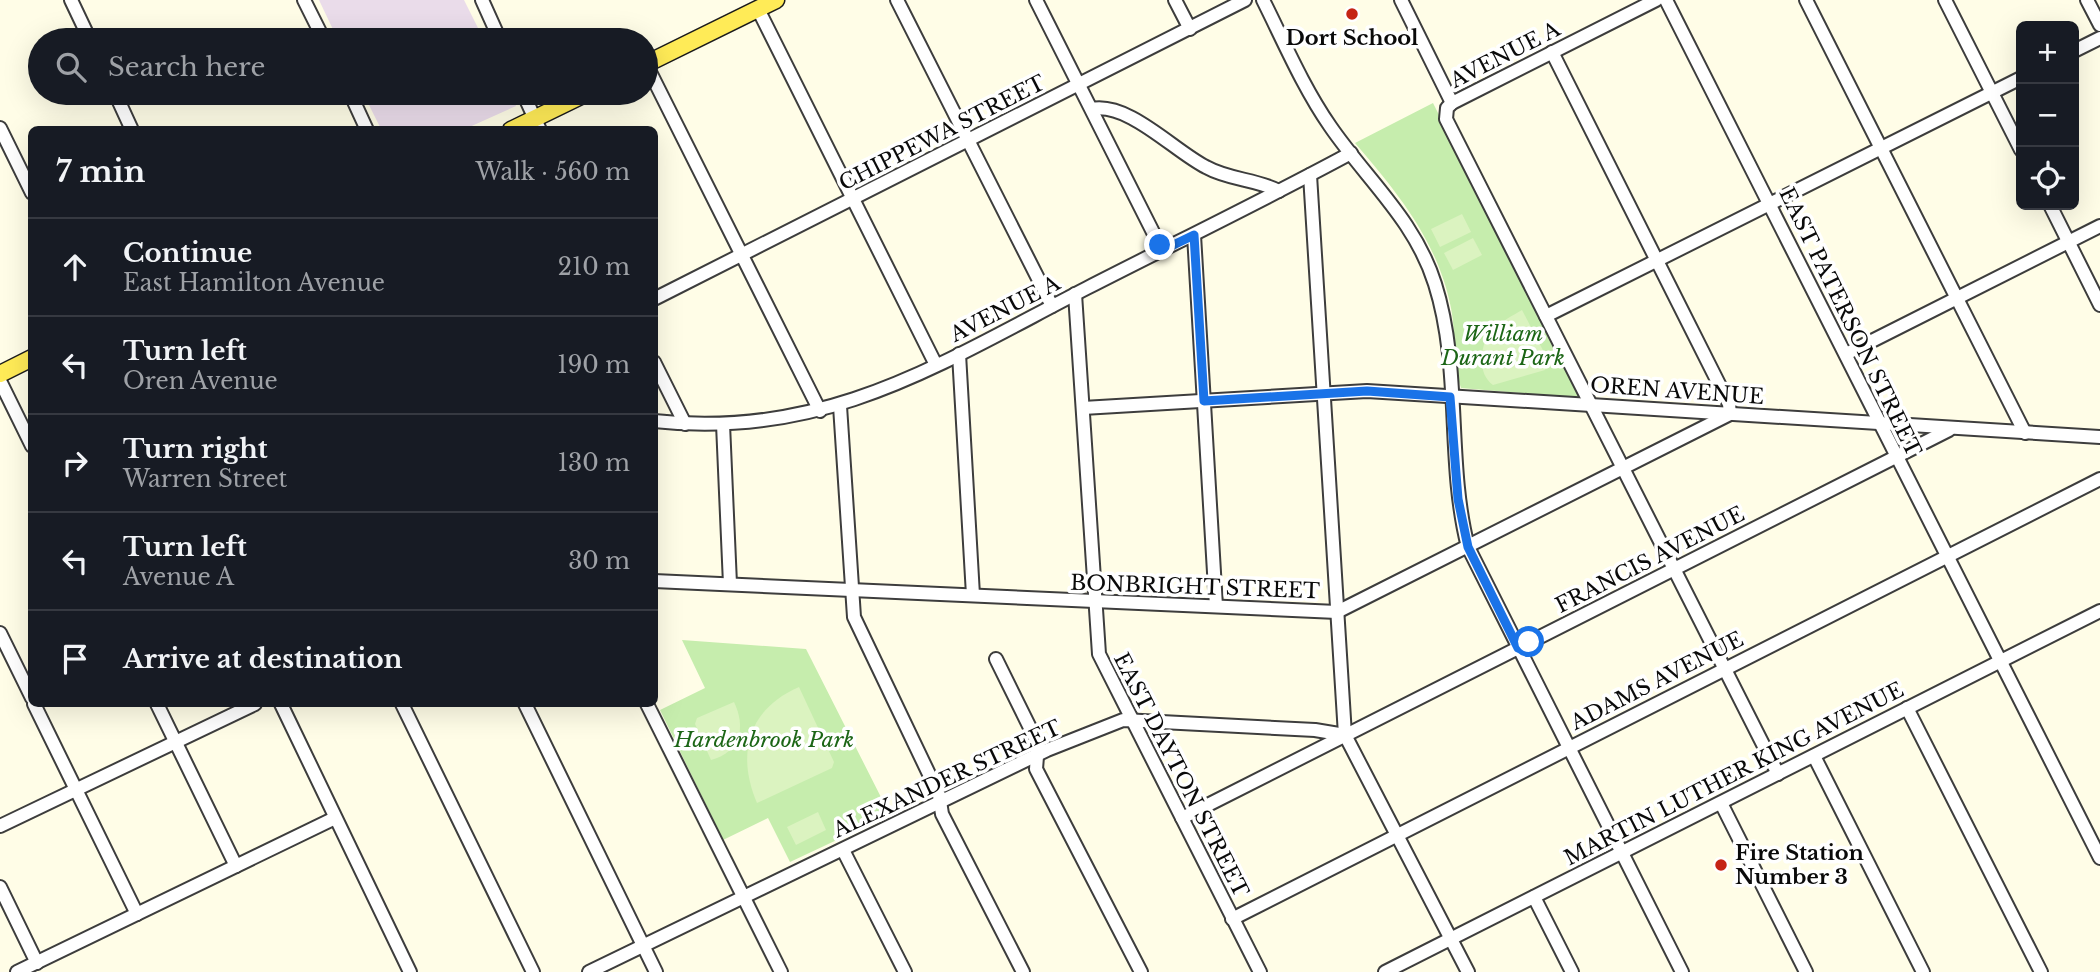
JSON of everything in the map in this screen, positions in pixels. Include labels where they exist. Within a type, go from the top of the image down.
[{"type":"main road","points":[[658,58],[776,0]]},
{"type":"main road","points":[[537,124],[568,105]]},
{"type":"main road","points":[[0,374],[28,360]]},
{"type":"street","points":[[71,0],[84,28]]},
{"type":"street","points":[[304,0],[318,28]]},
{"type":"street","points":[[482,0],[495,28]]},
{"type":"street","points":[[897,0],[1052,306]]},
{"type":"street","points":[[1036,0],[1163,250]]},
{"type":"street","points":[[1175,0],[1190,29]]},
{"type":"street","name":"CHIPPEWA STREET","points":[[658,297],[1245,0]]},
{"type":"street","points":[[1262,0],[1320,110],[1401,214],[1429,266],[1444,320],[1458,499],[1468,547],[1682,972]]},
{"type":"street","points":[[1401,0],[1450,105],[1446,119],[1778,774]]},
{"type":"street","name":"AVENUE A","points":[[1450,105],[1552,52],[1630,6],[1656,0]]},
{"type":"street","name":"EAST PATERSON STREET","points":[[1666,0],[2100,858]]},
{"type":"street","points":[[1806,0],[2025,433]]},
{"type":"street","points":[[1945,0],[2019,147]]},
{"type":"street","points":[[2087,0],[2100,25]]},
{"type":"street","points":[[758,9],[936,365]]},
{"type":"street","points":[[2079,48],[2100,38]]},
{"type":"street","points":[[1552,52],[1659,261],[1729,404],[1730,414]]},
{"type":"street","points":[[1546,317],[2016,81]]},
{"type":"street","points":[[658,88],[820,411]]},
{"type":"street","points":[[121,105],[130,126]]},
{"type":"street","points":[[355,105],[365,126]]},
{"type":"street","points":[[528,105],[537,124]]},
{"type":"street","points":[[1092,109],[1103,107],[1129,118],[1206,167],[1279,191]]},
{"type":"street","points":[[0,128],[28,185]]},
{"type":"street","name":"AVENUE A","points":[[658,421],[685,424],[759,423],[840,406],[959,355],[1351,153]]},
{"type":"street","points":[[1310,175],[1345,735],[1468,972]]},
{"type":"street","points":[[2053,210],[2100,304]]},
{"type":"street","points":[[1846,354],[2100,226]]},
{"type":"street","points":[[1194,235],[1216,606]]},
{"type":"street","name":"EAST DAYTON STREET","points":[[1075,294],[1099,654],[1260,972]]},
{"type":"street","points":[[959,355],[973,595]]},
{"type":"street","points":[[658,370],[685,424]]},
{"type":"street","points":[[0,381],[28,438]]},
{"type":"street","name":"OREN AVENUE","points":[[1083,408],[1367,391],[1591,403],[1949,430],[2100,437]]},
{"type":"street","points":[[840,406],[854,617],[942,803],[942,814],[1023,972]]},
{"type":"street","name":"BONBRIGHT STREET","points":[[658,581],[1338,612],[1730,414]]},
{"type":"street","points":[[723,424],[730,584]]},
{"type":"street","name":"FRANCIS AVENUE","points":[[1182,818],[1949,430]]},
{"type":"street","name":"ADAMS AVENUE","points":[[1232,919],[2100,479]]},
{"type":"street","name":"MARTIN LUTHER KING AVENUE","points":[[1385,972],[2001,661],[2098,617]]},
{"type":"street","points":[[0,633],[28,690]]},
{"type":"street","points":[[996,660],[1038,744],[1037,769],[1141,972]]},
{"type":"street","points":[[35,707],[137,914]]},
{"type":"street","points":[[158,707],[236,866]]},
{"type":"street","points":[[0,827],[249,707]]},
{"type":"street","points":[[282,707],[410,972]]},
{"type":"street","points":[[403,707],[533,972]]},
{"type":"street","points":[[526,707],[656,972]]},
{"type":"street","points":[[648,707],[781,972]]},
{"type":"street","points":[[1907,708],[2040,972]]},
{"type":"street","name":"ALEXANDER STREET","points":[[589,972],[1037,756],[1123,720],[1315,730],[1345,735]]},
{"type":"street","points":[[1814,755],[1923,972]]},
{"type":"street","points":[[1721,803],[1806,972]]},
{"type":"street","points":[[17,972],[335,818]]},
{"type":"street","points":[[843,850],[905,972]]},
{"type":"street","points":[[0,887],[37,963]]},
{"type":"street","points":[[1534,897],[1572,972]]},
{"type":"shaded area","points":[[319,0],[464,0],[478,28],[332,28]]},
{"type":"shaded area","points":[[369,105],[516,106],[472,126],[380,126]]},
{"type":"green space","name":"William Durant Park","points":[[1433,103],[1579,395],[1577,398],[1461,388],[1451,308],[1437,261],[1401,200],[1355,143]]},
{"type":"green space","points":[[1462,214],[1471,232],[1440,247],[1431,229]]},
{"type":"green space","points":[[1473,238],[1482,255],[1453,270],[1444,253]]},
{"type":"green space","points":[[1522,310],[1548,360],[1545,370],[1493,385],[1483,368],[1485,342],[1494,329]]},
{"type":"green space","name":"Hardenbrook Park","points":[[682,640],[806,649],[890,815],[790,862],[768,818],[723,840],[660,710],[705,688]]},
{"type":"green space","points":[[799,687],[834,762],[832,768],[757,803],[748,767],[751,735],[768,708]]},
{"type":"green space","points":[[734,702],[740,720],[735,745],[711,760],[695,724],[697,718]]},
{"type":"green space","points":[[818,812],[826,830],[796,845],[787,827]]},
{"type":"place","name":"Dort School","points":[[1352,14]]},
{"type":"place","name":"Fire Station Number 3","points":[[1721,865]]},
{"type":"route","points":[[1160,245],[1163,250],[1194,235],[1204,401],[1367,391],[1450,397],[1458,499],[1468,547],[1518,648],[1529,642]]}]
